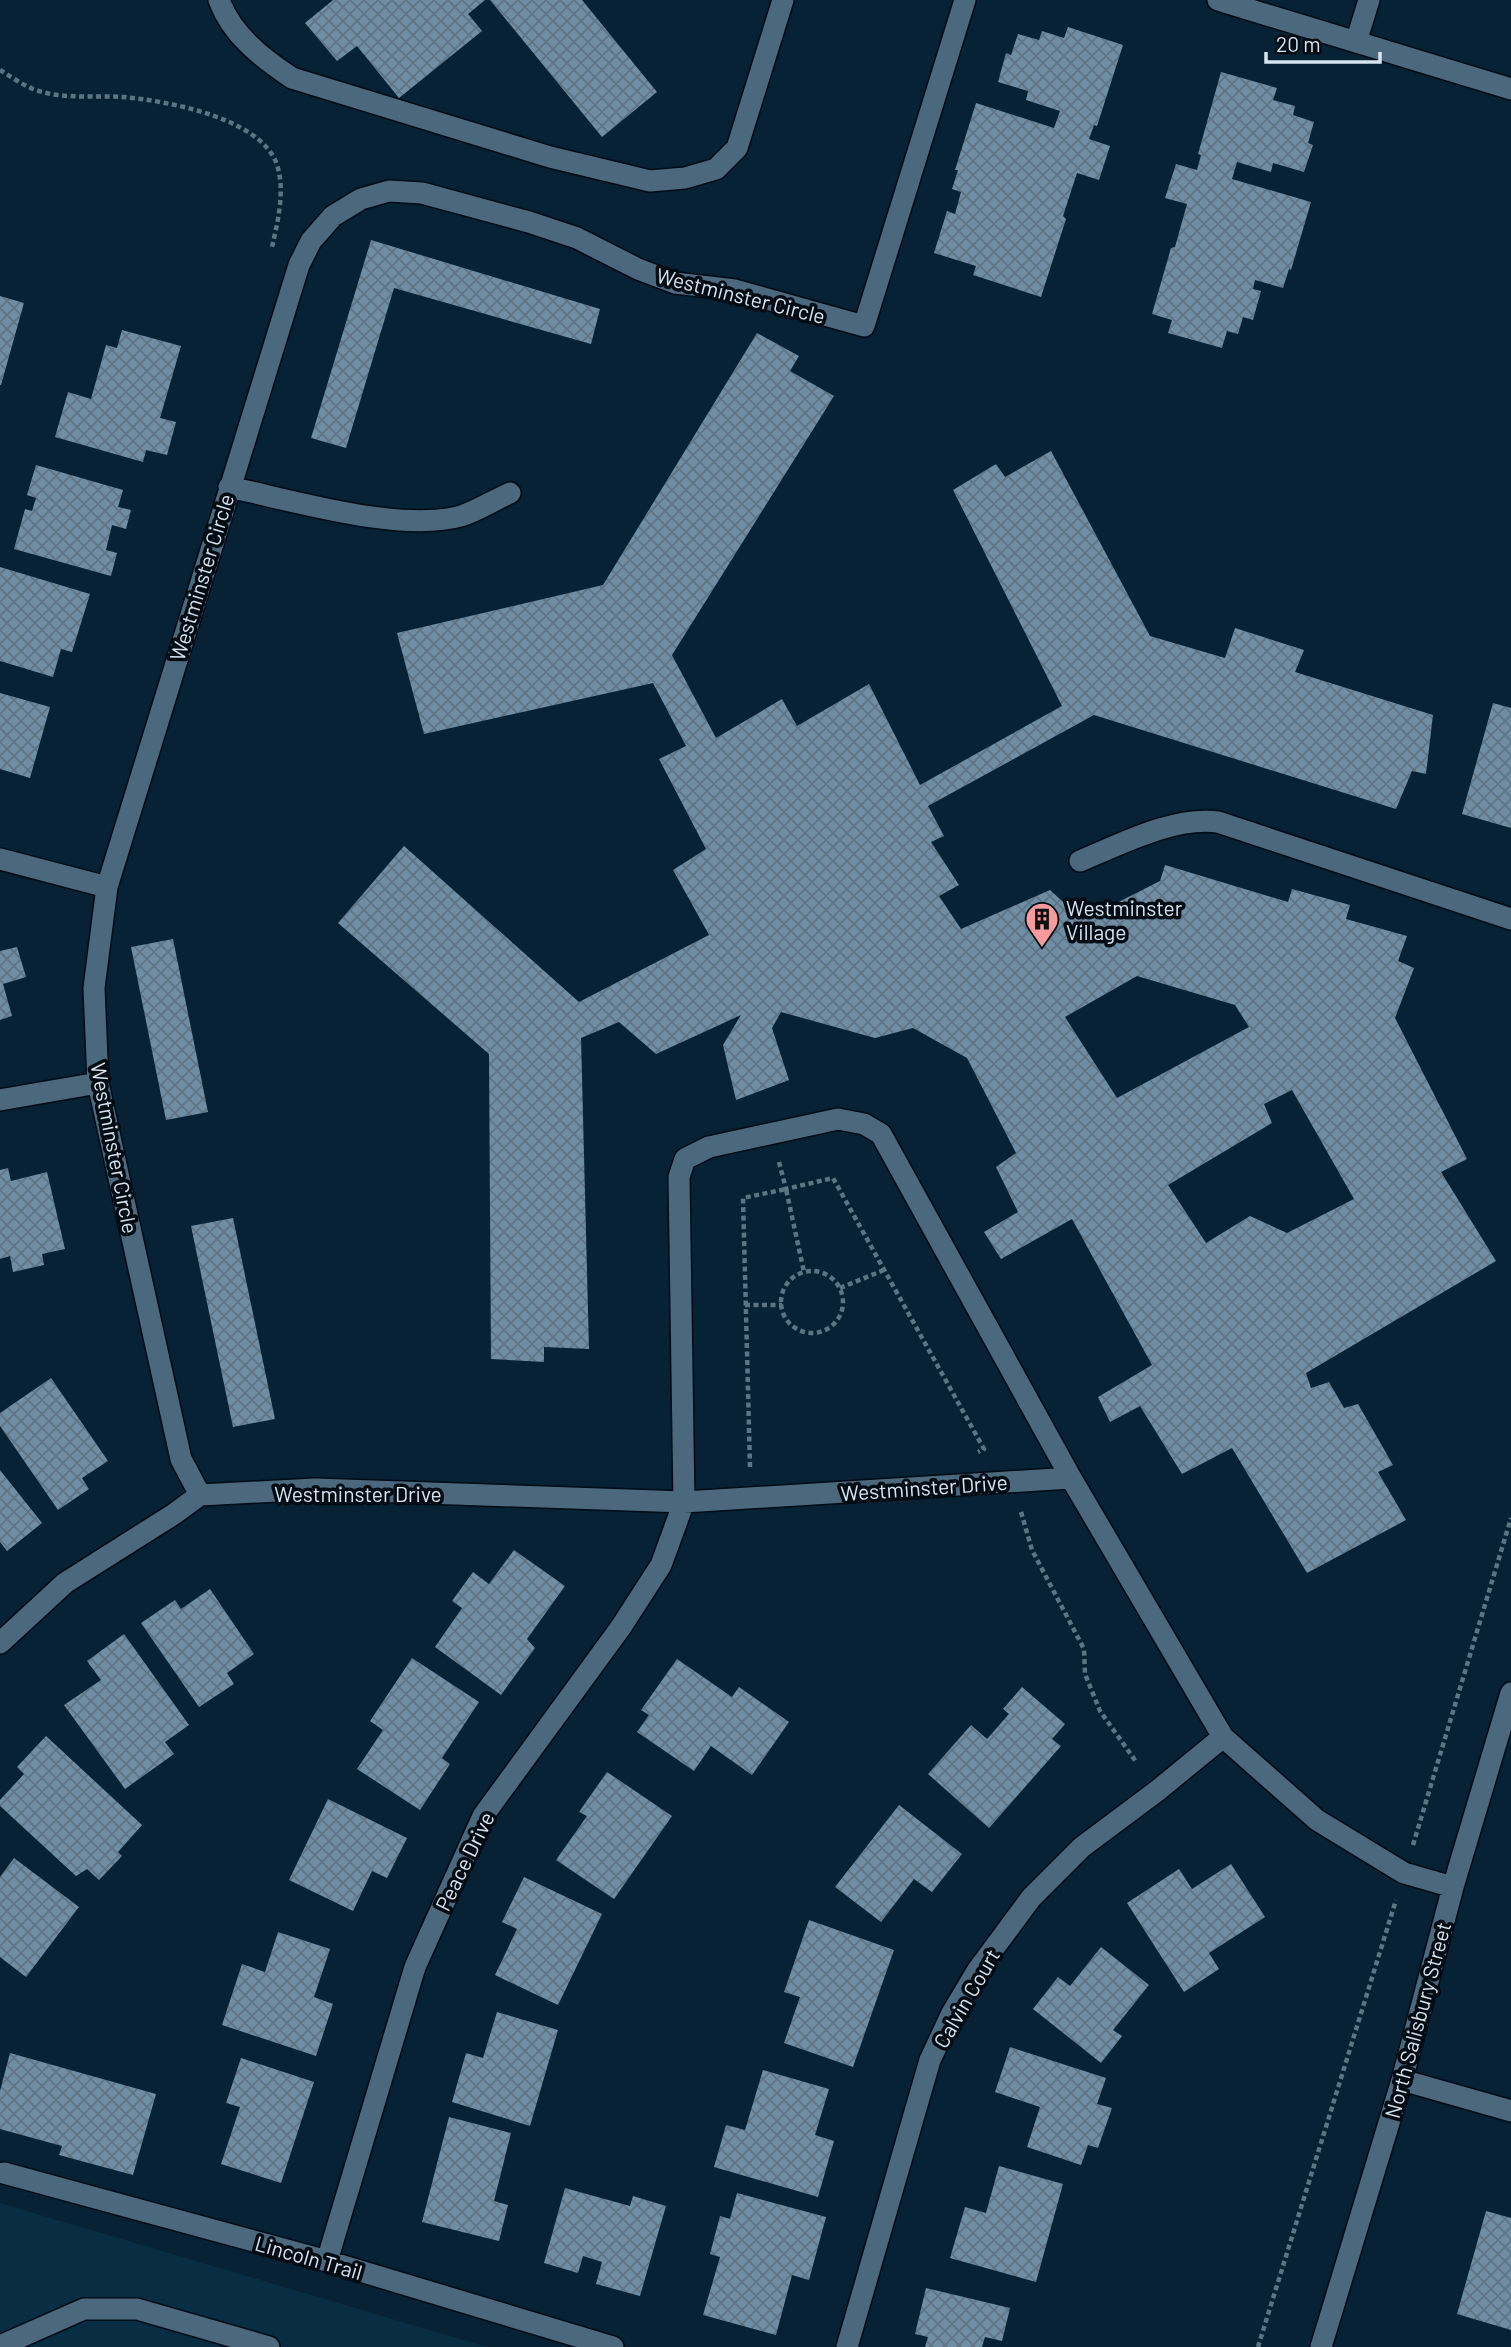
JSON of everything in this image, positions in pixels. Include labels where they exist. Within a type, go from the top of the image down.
[{"type":"street","points":[[219,0],[239,35],[262,58],[292,78],[550,157],[650,181],[685,178],[716,169],[737,148],[783,0]]},
{"type":"street","name":"Westminster Circle","points":[[200,1495],[181,1459],[98,1083],[94,988],[107,887],[229,486],[299,265],[310,241],[333,216],[361,199],[389,191],[422,192],[577,238],[638,269],[674,283],[735,290],[864,327],[965,0]]},
{"type":"street","points":[[1218,0],[1511,89]]},
{"type":"street","points":[[1356,42],[1369,0]]},
{"type":"street","points":[[229,486],[353,514],[419,521],[461,516],[510,493]]},
{"type":"street","points":[[1080,861],[1183,823],[1201,820],[1219,822],[1511,919]]},
{"type":"street","points":[[0,859],[107,887]]},
{"type":"street","points":[[0,1100],[98,1083]]},
{"type":"street","points":[[684,1502],[678,1177],[685,1159],[709,1147],[838,1119],[864,1124],[881,1134],[1071,1478],[1223,1737],[1317,1820],[1404,1872],[1453,1887]]},
{"type":"street","name":"Westminster Drive","points":[[200,1495],[316,1489],[684,1502],[1071,1478]]},
{"type":"street","points":[[0,1643],[65,1583],[200,1495]]},
{"type":"street","name":"Peace Drive","points":[[327,2261],[415,1966],[483,1816],[621,1627],[661,1565],[684,1502]]},
{"type":"street","name":"North Salisbury Street","points":[[1321,2347],[1402,2081],[1453,1887],[1511,1693]]},
{"type":"street","name":"Calvin Court","points":[[847,2347],[930,2060],[952,2013],[978,1971],[1031,1898],[1082,1847],[1223,1737]]},
{"type":"street","points":[[1402,2081],[1511,2111]]},
{"type":"street","name":"Lincoln Trail","points":[[4,2173],[327,2261],[613,2347]]},
{"type":"street","points":[[0,2346],[84,2309],[137,2309],[269,2347]]},
{"type":"path","points":[[0,70],[33,89],[57,94],[125,97],[193,110],[224,119],[250,133],[268,147],[281,181],[271,252]]},
{"type":"path","points":[[778,1157],[804,1272]]},
{"type":"path","points":[[764,1468],[750,1468],[743,1198],[833,1178],[984,1449],[976,1454]]},
{"type":"path","points":[[840,1287],[884,1270]]},
{"type":"path","points":[[804,1272],[825,1273],[840,1287],[843,1308],[832,1325],[822,1331],[803,1331],[788,1319],[782,1305],[783,1291],[788,1283],[804,1272]]},
{"type":"path","points":[[746,1305],[782,1305]]},
{"type":"path","points":[[1021,1512],[1032,1550],[1084,1649],[1085,1674],[1100,1711],[1137,1763]]},
{"type":"path","points":[[1420,1822],[1511,1518]]},
{"type":"path","points":[[1258,2347],[1391,1916]]},
{"type":"shaded area","points":[[0,2203],[487,2347],[0,2347]]},
{"type":"building","points":[[333,0],[485,0],[468,14],[482,31],[399,98],[357,46],[337,61],[305,23]]},
{"type":"building","points":[[490,0],[582,0],[657,92],[602,137]]},
{"type":"building","points":[[1068,27],[1123,45],[1097,126],[1094,125],[1089,139],[1110,146],[1099,180],[1077,173],[1063,216],[1066,219],[1041,297],[973,275],[976,266],[934,253],[947,211],[955,214],[961,192],[952,189],[958,170],[955,170],[976,103],[1054,128],[1060,111],[1026,100],[1028,91],[998,82],[1006,53],[1011,55],[1018,34],[1039,40],[1042,31],[1064,38]]},
{"type":"building","points":[[1221,72],[1277,88],[1273,100],[1295,106],[1293,115],[1314,122],[1308,143],[1313,145],[1304,172],[1273,163],[1271,172],[1237,162],[1232,179],[1311,202],[1283,288],[1255,280],[1253,289],[1261,291],[1253,320],[1243,317],[1238,334],[1227,331],[1222,348],[1168,333],[1172,320],[1152,314],[1187,204],[1165,198],[1176,164],[1197,170],[1201,155],[1198,154]]},
{"type":"building","points":[[371,240],[600,309],[591,344],[394,288],[346,448],[311,438]]},
{"type":"building","points":[[0,296],[24,303],[1,385],[0,385]]},
{"type":"building","points":[[122,330],[181,346],[160,418],[176,422],[167,455],[146,450],[143,462],[55,437],[68,392],[91,399],[106,345],[117,348]]},
{"type":"building","name":"Westminster Village","points":[[757,333],[799,356],[790,371],[834,396],[672,655],[716,738],[782,699],[797,726],[869,684],[920,785],[1062,706],[953,490],[996,464],[1005,477],[1051,451],[1150,636],[1225,658],[1235,628],[1304,650],[1295,672],[1433,715],[1426,774],[1412,771],[1396,809],[1094,715],[928,806],[944,836],[931,842],[959,885],[939,896],[961,929],[1050,890],[1083,920],[1160,881],[1165,865],[1288,902],[1292,889],[1350,905],[1346,919],[1407,936],[1398,961],[1414,968],[1395,1018],[1467,1159],[1441,1172],[1496,1261],[1306,1373],[1311,1388],[1329,1382],[1344,1408],[1358,1404],[1393,1465],[1378,1472],[1406,1520],[1307,1573],[1232,1448],[1182,1474],[1140,1406],[1110,1422],[1098,1397],[1152,1365],[1072,1219],[1001,1259],[984,1232],[1018,1212],[996,1167],[1016,1153],[967,1058],[913,1028],[875,1038],[781,1012],[772,1028],[789,1080],[736,1100],[723,1045],[741,1015],[656,1054],[619,1022],[581,1038],[589,1349],[544,1347],[544,1362],[491,1359],[489,1054],[338,923],[404,846],[579,1002],[709,935],[673,870],[706,849],[659,759],[686,746],[653,683],[424,734],[397,633],[603,585]],"holes":[[[1137,976],[1235,1005],[1249,1027],[1117,1098],[1065,1017]],[[1292,1090],[1354,1199],[1287,1233],[1250,1216],[1206,1243],[1168,1185],[1272,1123],[1264,1104]]]},
{"type":"building","points":[[36,465],[123,490],[118,507],[131,510],[126,529],[112,525],[106,550],[117,553],[111,576],[14,549],[25,509],[32,511],[36,498],[27,495]]},
{"type":"building","points":[[0,567],[90,594],[72,652],[61,649],[53,677],[0,661]]},
{"type":"building","points":[[0,693],[50,707],[30,778],[0,769]]},
{"type":"building","points":[[1493,703],[1511,708],[1511,828],[1462,814]]},
{"type":"building","points":[[173,939],[208,1112],[166,1120],[131,947]]},
{"type":"building","points":[[17,947],[26,977],[3,984],[12,1016],[0,1020],[0,951]]},
{"type":"building","points":[[8,1168],[11,1181],[47,1172],[65,1249],[42,1254],[44,1265],[13,1272],[10,1256],[0,1259],[0,1170]]},
{"type":"building","points":[[233,1218],[275,1419],[233,1427],[191,1226]]},
{"type":"building","points":[[51,1378],[108,1461],[82,1478],[89,1489],[58,1510],[0,1426],[0,1413]]},
{"type":"building","points":[[0,1470],[42,1523],[7,1551],[0,1542]]},
{"type":"building","points":[[514,1550],[565,1586],[527,1639],[535,1648],[501,1695],[435,1647],[462,1608],[452,1601],[473,1572],[489,1584]]},
{"type":"building","points":[[210,1589],[254,1654],[227,1673],[234,1684],[199,1707],[141,1623],[175,1600],[181,1609]]},
{"type":"building","points":[[124,1634],[189,1725],[165,1742],[174,1754],[125,1789],[64,1705],[101,1680],[87,1661]]},
{"type":"building","points":[[412,1658],[479,1702],[442,1758],[450,1764],[420,1810],[357,1769],[383,1730],[370,1721]]},
{"type":"building","points":[[677,1659],[732,1697],[739,1687],[789,1722],[752,1775],[711,1746],[694,1771],[637,1732],[649,1715],[641,1710]]},
{"type":"building","points":[[1022,1687],[1065,1724],[1052,1739],[1061,1746],[989,1828],[928,1774],[971,1725],[987,1739],[1009,1714],[1003,1709]]},
{"type":"building","points":[[46,1736],[142,1825],[118,1852],[122,1856],[99,1880],[87,1869],[76,1876],[0,1806],[0,1800],[24,1774],[17,1767]]},
{"type":"building","points":[[607,1772],[672,1816],[614,1899],[556,1860],[587,1816],[579,1812]]},
{"type":"building","points":[[328,1799],[407,1838],[387,1878],[372,1871],[353,1911],[289,1880]]},
{"type":"building","points":[[899,1805],[962,1854],[932,1892],[914,1879],[881,1922],[835,1887]]},
{"type":"building","points":[[14,1858],[79,1907],[26,1977],[0,1957],[0,1877]]},
{"type":"building","points":[[1231,1864],[1265,1917],[1209,1953],[1219,1969],[1184,1992],[1127,1903],[1179,1869],[1192,1889]]},
{"type":"building","points":[[524,1877],[602,1914],[558,2005],[495,1975],[517,1929],[502,1922]]},
{"type":"building","points":[[809,1920],[894,1950],[853,2067],[784,2043],[800,1997],[784,1992]]},
{"type":"building","points":[[278,1932],[330,1949],[314,1997],[333,2004],[316,2056],[222,2025],[242,1964],[265,1972]]},
{"type":"building","points":[[1101,1947],[1149,1985],[1113,2030],[1122,2036],[1101,2063],[1033,2009],[1058,1977],[1070,1986]]},
{"type":"building","points":[[497,2012],[558,2030],[530,2126],[452,2102],[466,2053],[483,2058]]},
{"type":"building","points":[[1010,2047],[1106,2078],[1097,2104],[1112,2108],[1098,2148],[1088,2145],[1081,2165],[1027,2147],[1040,2107],[995,2092]]},
{"type":"building","points":[[10,2053],[156,2094],[133,2175],[59,2155],[62,2146],[0,2129],[0,2091]]},
{"type":"building","points":[[241,2058],[314,2082],[281,2183],[221,2164],[240,2107],[226,2103]]},
{"type":"building","points":[[763,2070],[829,2089],[815,2135],[834,2141],[818,2197],[714,2167],[726,2125],[745,2130]]},
{"type":"building","points":[[449,2117],[511,2133],[494,2201],[508,2205],[499,2241],[422,2222]]},
{"type":"building","points":[[999,2166],[1063,2184],[1036,2282],[950,2258],[965,2207],[986,2213]]},
{"type":"building","points":[[565,2188],[630,2206],[633,2196],[666,2206],[640,2296],[596,2284],[602,2262],[583,2256],[578,2273],[544,2263]]},
{"type":"building","points":[[737,2193],[826,2217],[809,2280],[792,2275],[776,2335],[703,2315],[720,2257],[710,2254],[720,2216],[730,2219]]},
{"type":"building","points":[[1486,2211],[1511,2218],[1511,2330],[1457,2314]]},
{"type":"building","points":[[926,2288],[1010,2308],[1002,2341],[985,2337],[982,2347],[925,2347],[928,2337],[915,2334]]},
{"type":"place","name":"Westminster Village","points":[[1042,949]]}]
